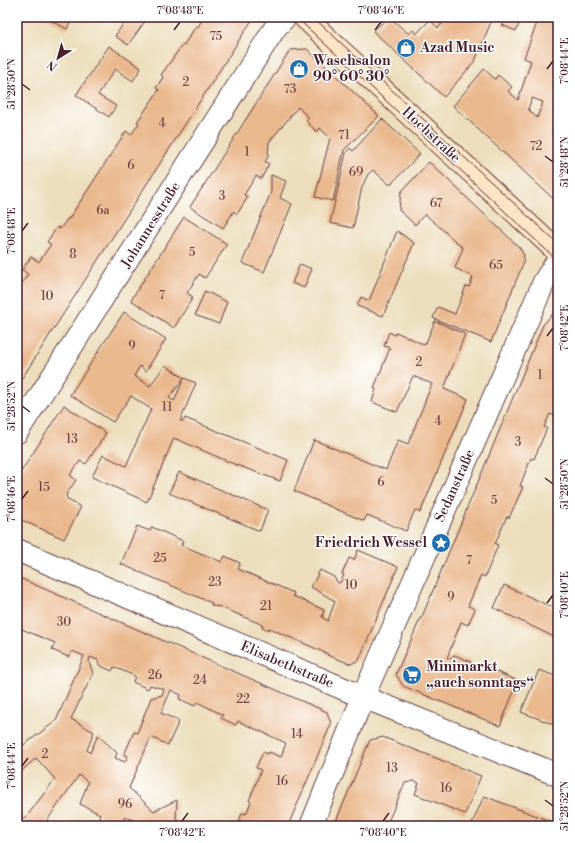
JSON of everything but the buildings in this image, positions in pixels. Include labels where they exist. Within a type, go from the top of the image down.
[{"type":"street","name":"Johannesstraße","points":[[17,432],[275,28],[285,17]]},
{"type":"street","name":"Hochstraße","points":[[304,17],[558,252]]},
{"type":"street","name":"Sedanstraße","points":[[311,826],[363,697],[544,282],[558,260]]},
{"type":"street","name":"Elisabethstraße","points":[[17,550],[363,697],[558,775]]},
{"type":"tram line","points":[[296,17],[558,261]]},
{"type":"tram line","points":[[313,17],[558,244]]},
{"type":"place","name":"Azad Music","points":[[406,48]]},
{"type":"place","name":"Waschsalon 90° 60° 30°","points":[[299,69]]},
{"type":"place","name":"Friedrich Wessel","points":[[441,543]]},
{"type":"place","name":"Minimarkt „auch sonntags“","points":[[412,675]]}]
